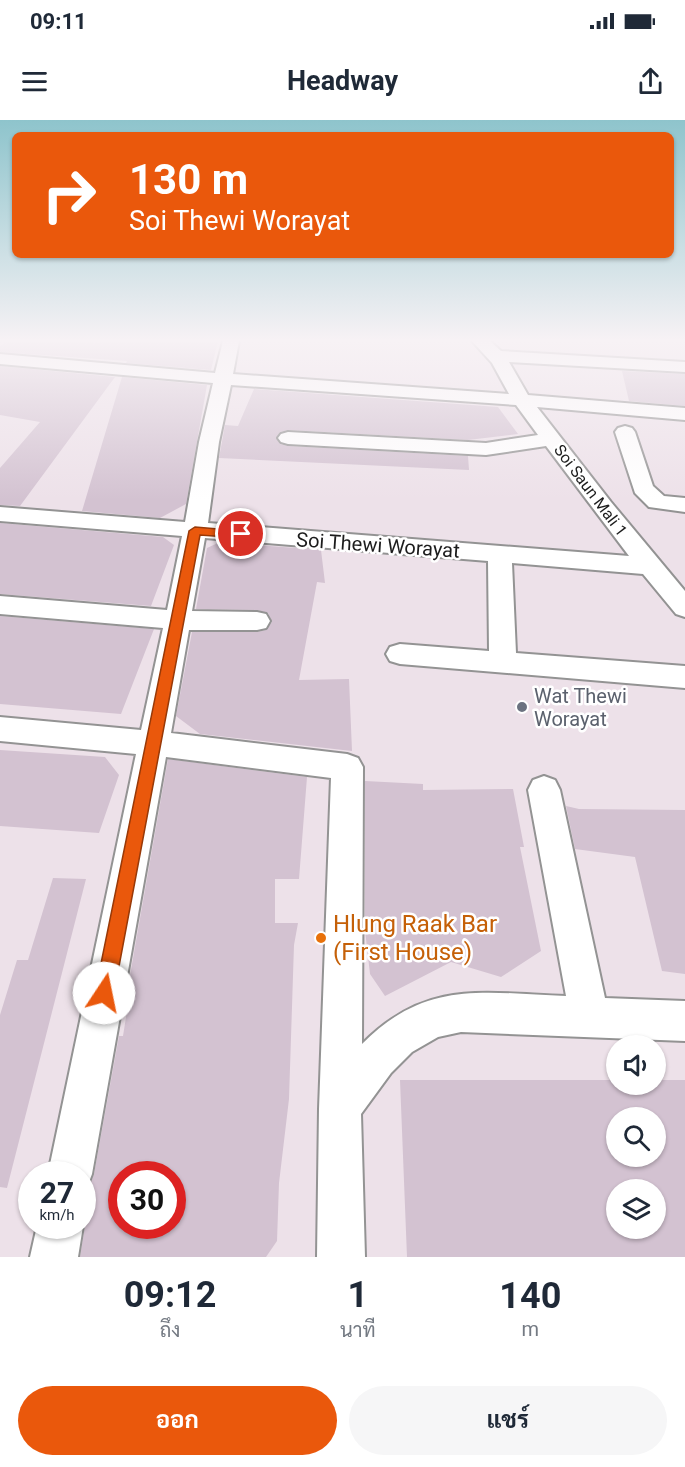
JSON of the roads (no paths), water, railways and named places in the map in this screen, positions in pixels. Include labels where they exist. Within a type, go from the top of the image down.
[{"type":"street","points":[[72,1161],[195,531],[209,442],[220,394]]},
{"type":"street","points":[[429,394],[620,407],[685,414]]},
{"type":"street","name":"Soi Saun Mali 1","points":[[519,394],[649,566],[685,608]]},
{"type":"street","points":[[618,394],[620,407]]},
{"type":"street","points":[[624,432],[643,488],[657,502],[685,505]]},
{"type":"street","points":[[288,438],[486,449],[552,439]]},
{"type":"street","name":"Soi Thewi Worayat","points":[[0,514],[649,566]]},
{"type":"street","points":[[500,555],[503,662]]},
{"type":"street","points":[[0,605],[176,620],[256,621]]},
{"type":"street","points":[[400,654],[685,676]]},
{"type":"street","points":[[0,729],[152,743],[347,768],[340,1109],[341,1257]]},
{"type":"street","points":[[544,790],[589,1016]]},
{"type":"street","points":[[340,1109],[365,1070],[390,1042],[426,1020],[461,1012],[685,1021]]},
{"type":"street","points":[[54,1257],[57,1239]]},
{"type":"place","name":"Wat Thewi Worayat","points":[[522,707]]},
{"type":"place","name":"Hlung Raak Bar (First House)","points":[[321,938]]}]
